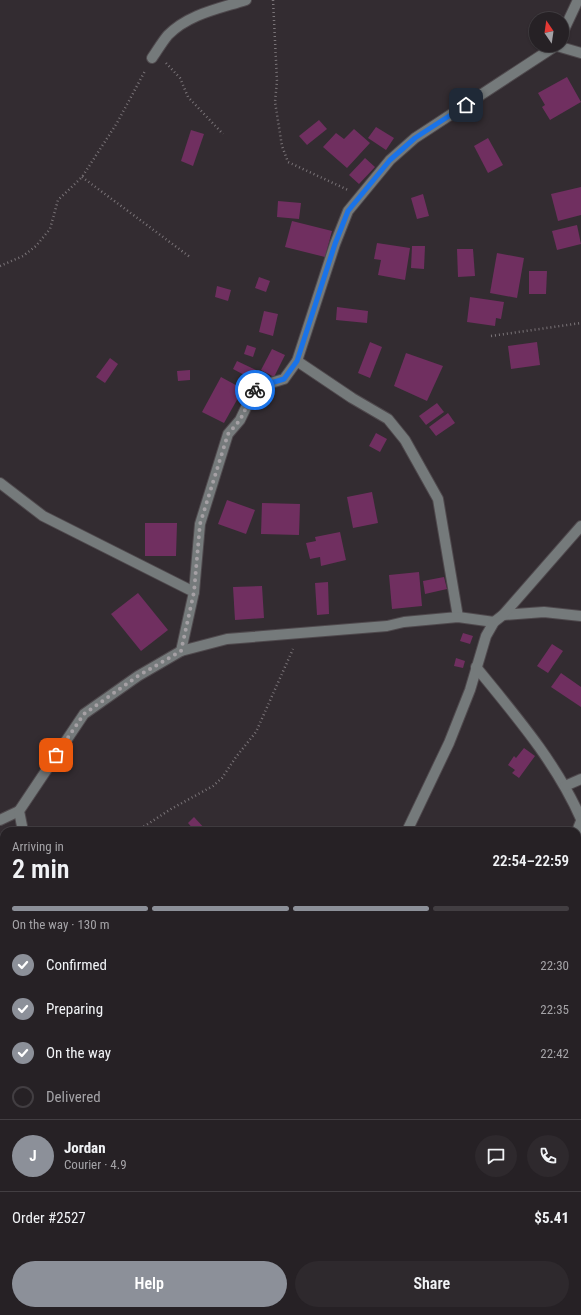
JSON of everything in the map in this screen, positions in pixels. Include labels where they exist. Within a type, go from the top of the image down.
[{"type":"street","points":[[154,56],[167,36],[183,22],[195,16],[246,0]]},
{"type":"street","points":[[569,19],[578,0]]},
{"type":"street","points":[[569,50],[581,53]]},
{"type":"street","points":[[181,651],[194,592],[200,524],[228,434],[240,420],[254,391],[261,386],[284,379],[297,361],[335,244],[348,211],[390,160],[415,138],[546,52]]},
{"type":"street","points":[[297,361],[352,398],[388,419],[405,440],[438,499],[458,617]]},
{"type":"street","points":[[0,483],[43,516],[194,592]]},
{"type":"street","points":[[409,827],[449,743],[486,636],[494,622],[503,615],[581,526]]},
{"type":"street","points":[[503,615],[544,612],[581,616]]},
{"type":"street","points":[[0,820],[19,811],[84,714],[138,676],[181,651],[228,638],[387,626],[404,622],[458,617],[494,622]]},
{"type":"street","points":[[476,667],[531,734],[565,786],[581,820]]},
{"type":"street","points":[[565,786],[581,779]]},
{"type":"street","points":[[19,811],[22,827]]},
{"type":"path","points":[[273,0],[277,81],[275,102],[282,146],[288,162],[360,196]]},
{"type":"path","points":[[0,266],[23,256],[36,246],[50,229],[58,200],[82,177],[117,123],[154,56],[180,78],[192,102],[223,134]]},
{"type":"path","points":[[82,177],[190,257]]},
{"type":"path","points":[[491,336],[581,323]]},
{"type":"path","points":[[143,827],[171,809],[213,786],[222,778],[236,757],[256,732],[300,632]]},
{"type":"building","points":[[567,77],[581,102],[550,120],[542,107],[545,105],[538,93]]},
{"type":"building","points":[[319,120],[327,129],[307,145],[299,136]]},
{"type":"building","points":[[376,127],[394,138],[386,150],[368,138]]},
{"type":"building","points":[[354,129],[370,143],[347,168],[323,147],[336,133],[344,139]]},
{"type":"building","points":[[191,130],[204,134],[193,166],[181,161]]},
{"type":"building","points":[[488,138],[503,165],[488,173],[474,146]]},
{"type":"building","points":[[365,158],[375,167],[359,184],[349,175]]},
{"type":"building","points":[[581,187],[581,215],[558,221],[551,194]]},
{"type":"building","points":[[423,194],[429,216],[417,219],[411,198]]},
{"type":"building","points":[[278,201],[301,203],[299,219],[277,217]]},
{"type":"building","points":[[292,221],[332,231],[325,257],[285,247]]},
{"type":"building","points":[[577,225],[581,244],[557,250],[552,231]]},
{"type":"building","points":[[377,243],[410,248],[405,280],[378,275],[381,260],[374,259]]},
{"type":"building","points":[[412,246],[425,246],[424,269],[411,268]]},
{"type":"building","points":[[457,249],[473,249],[475,276],[458,277]]},
{"type":"building","points":[[497,253],[524,258],[517,298],[490,293]]},
{"type":"building","points":[[529,271],[547,271],[546,294],[529,294]]},
{"type":"building","points":[[259,277],[270,281],[266,292],[255,288]]},
{"type":"building","points":[[217,286],[231,290],[228,301],[215,297]]},
{"type":"building","points":[[470,297],[504,302],[501,319],[496,318],[495,326],[467,322]]},
{"type":"building","points":[[337,307],[368,311],[367,323],[336,320]]},
{"type":"building","points":[[264,311],[278,314],[273,336],[259,332]]},
{"type":"building","points":[[370,342],[382,347],[370,378],[358,373]]},
{"type":"building","points":[[537,342],[540,365],[511,369],[508,346]]},
{"type":"building","points":[[247,345],[256,348],[253,357],[244,354]]},
{"type":"building","points":[[272,349],[285,355],[274,377],[261,370]]},
{"type":"building","points":[[406,353],[443,366],[427,401],[394,386]]},
{"type":"building","points":[[110,358],[118,364],[105,383],[96,377]]},
{"type":"building","points":[[237,361],[256,370],[252,379],[233,369]]},
{"type":"building","points":[[190,370],[190,380],[178,381],[177,371]]},
{"type":"building","points":[[221,377],[243,389],[224,423],[202,412]]},
{"type":"building","points":[[437,403],[444,412],[426,425],[419,416]]},
{"type":"building","points":[[448,413],[455,423],[436,436],[429,427]]},
{"type":"building","points":[[376,433],[387,439],[380,452],[369,446]]},
{"type":"building","points":[[372,492],[378,523],[353,528],[347,497]]},
{"type":"building","points":[[227,500],[255,510],[246,534],[218,524]]},
{"type":"building","points":[[262,503],[300,504],[299,535],[261,534]]},
{"type":"building","points":[[145,523],[177,523],[176,556],[145,556]]},
{"type":"building","points":[[340,532],[346,560],[321,566],[320,557],[310,559],[306,543],[316,541],[315,537]]},
{"type":"building","points":[[419,572],[422,606],[392,609],[389,575]]},
{"type":"building","points":[[444,577],[447,589],[425,594],[423,581]]},
{"type":"building","points":[[328,582],[329,614],[317,615],[315,583]]},
{"type":"building","points":[[262,586],[264,618],[235,620],[233,587]]},
{"type":"building","points":[[138,593],[168,630],[141,651],[111,614]]},
{"type":"building","points":[[463,633],[473,636],[470,644],[460,641]]},
{"type":"building","points":[[552,644],[563,651],[548,673],[537,666]]},
{"type":"building","points":[[456,658],[465,661],[463,668],[454,666]]},
{"type":"building","points":[[561,673],[581,687],[581,707],[551,687]]},
{"type":"building","points":[[524,748],[535,756],[519,778],[512,773],[515,770],[508,765],[514,756],[516,758]]},
{"type":"building","points":[[194,817],[203,827],[192,827],[188,823]]},
{"type":"way so far","points":[[56,755],[72,729],[84,714],[156,664],[181,651],[194,592],[201,531],[200,524],[228,434],[240,420],[255,390]]},
{"type":"route","points":[[255,390],[261,386],[284,379],[297,361],[335,244],[348,211],[390,160],[415,138],[466,105]]}]
